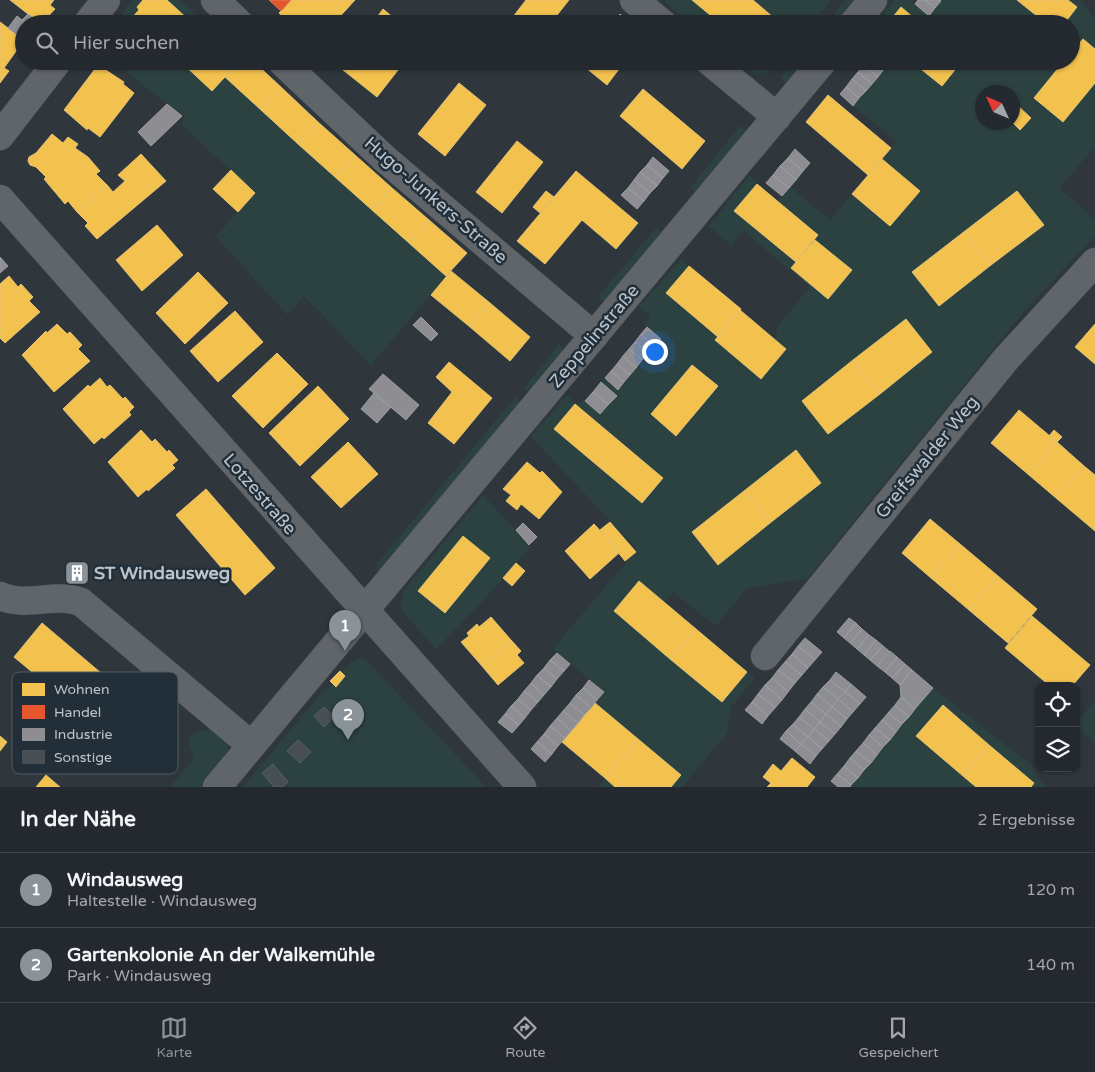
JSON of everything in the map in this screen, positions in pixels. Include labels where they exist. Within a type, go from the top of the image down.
[{"type":"street","points":[[94,15],[106,0]]},
{"type":"street","points":[[215,0],[231,15]]},
{"type":"street","points":[[634,0],[652,15]]},
{"type":"street","points":[[860,15],[873,0]]},
{"type":"street","points":[[0,136],[51,70]]},
{"type":"street","name":"Hugo-Junkers-Straße","points":[[291,70],[385,158],[594,336]]},
{"type":"street","points":[[720,70],[777,117]]},
{"type":"street","name":"Zeppelinstraße","points":[[216,787],[816,70]]},
{"type":"street","name":"Lotzestraße","points":[[0,199],[522,787]]},
{"type":"street","name":"Greifswalder Weg","points":[[765,656],[1006,359],[1095,262]]},
{"type":"street","points":[[0,596],[10,601],[57,597],[81,602],[164,672]]},
{"type":"street","points":[[178,684],[251,745]]},
{"type":"green space","points":[[133,0],[179,0],[197,15],[122,15]]},
{"type":"green space","points":[[663,0],[831,0],[819,15],[680,15]]},
{"type":"green space","points":[[845,0],[857,0],[844,15],[833,15]]},
{"type":"green space","points":[[894,0],[910,0],[928,15],[883,15]]},
{"type":"green space","points":[[942,0],[1080,0],[1095,20],[1095,146],[1060,188],[1095,220],[1095,236],[1024,311],[807,579],[747,588],[716,626],[673,592],[664,603],[755,678],[731,707],[727,733],[682,787],[598,787],[605,778],[562,742],[604,692],[553,649],[637,549],[531,437],[567,395],[575,404],[585,401],[600,414],[616,396],[601,382],[605,378],[619,390],[661,339],[644,325],[651,317],[639,307],[681,259],[689,266],[667,293],[774,339],[777,335],[776,328],[810,287],[744,231],[731,245],[709,226],[749,175],[777,201],[790,187],[830,220],[852,194],[890,226],[920,191],[882,159],[896,141],[853,106],[883,70],[1080,70],[1080,15],[930,15]]},
{"type":"green space","points":[[124,70],[232,70],[225,77],[446,276],[371,365],[304,296],[287,315],[216,236],[255,193],[181,124],[186,118]]},
{"type":"green space","points":[[748,70],[771,70],[764,74]]},
{"type":"green space","points":[[787,70],[799,70],[787,84],[780,78]]},
{"type":"green space","points":[[741,125],[748,131],[696,193],[690,188]]},
{"type":"green space","points":[[656,228],[662,234],[605,303],[598,297]]},
{"type":"green space","points":[[559,344],[565,351],[531,392],[523,389]]},
{"type":"green space","points":[[516,396],[521,404],[379,572],[375,568],[377,564]]},
{"type":"green space","points":[[483,495],[531,547],[483,601],[436,649],[402,611],[401,604],[404,590]]},
{"type":"green space","points":[[357,659],[365,659],[486,787],[243,787],[326,688],[329,689],[333,684],[336,686],[345,676],[341,672]]},
{"type":"green space","points":[[933,688],[1031,765],[1038,779],[1048,787],[850,787]]},
{"type":"green space","points":[[1095,701],[1095,742],[1080,730],[1080,719]]},
{"type":"green space","points":[[209,729],[221,734],[227,740],[226,755],[221,764],[202,787],[170,787],[194,758],[188,740],[194,733]]},
{"type":"building: Wohnen","points":[[10,0],[54,0],[50,5],[55,9],[49,15],[29,15]]},
{"type":"building: Wohnen","points":[[143,0],[167,0],[183,15],[134,15],[139,10],[137,7]]},
{"type":"building: Wohnen","points":[[291,0],[355,0],[341,15],[281,15],[279,13]]},
{"type":"building: Wohnen","points":[[526,0],[569,0],[557,15],[514,15]]},
{"type":"building: Wohnen","points":[[692,0],[753,0],[770,15],[710,15]]},
{"type":"building: Wohnen","points":[[1017,0],[1068,0],[1077,7],[1071,15],[1036,15]]},
{"type":"building: Wohnen","points":[[901,7],[910,15],[894,15]]},
{"type":"building: Wohnen","points":[[383,9],[390,15],[379,15]]},
{"type":"building: Wohnen","points":[[0,22],[15,33],[15,53],[4,68],[9,71],[0,83]]},
{"type":"building: Wohnen","points":[[1083,39],[1095,49],[1095,83],[1063,122],[1034,98],[1057,70],[1080,70],[1080,42]]},
{"type":"building: Wohnen","points":[[94,70],[106,70],[124,82],[123,84],[134,93],[100,137],[88,128],[87,130],[64,110]]},
{"type":"building: Wohnen","points":[[190,70],[231,70],[212,91]]},
{"type":"building: Wohnen","points":[[232,70],[263,70],[282,88],[261,110],[225,77]]},
{"type":"building: Wohnen","points":[[343,70],[398,70],[377,97]]},
{"type":"building: Wohnen","points":[[589,70],[618,70],[607,85]]},
{"type":"building: Wohnen","points":[[922,70],[955,70],[942,86]]},
{"type":"building: Wohnen","points":[[459,83],[486,105],[445,156],[418,134]]},
{"type":"building: Wohnen","points":[[282,88],[318,122],[298,144],[261,110]]},
{"type":"building: Wohnen","points":[[643,89],[705,141],[682,169],[620,116]]},
{"type":"building: Wohnen","points":[[828,95],[891,148],[868,175],[806,122]]},
{"type":"building: Wohnen","points":[[1020,108],[1031,118],[1020,130]]},
{"type":"building: Wohnen","points":[[318,122],[355,155],[335,177],[298,144]]},
{"type":"building: Wohnen","points":[[52,134],[63,143],[68,137],[78,144],[75,148],[88,157],[100,171],[96,174],[107,185],[77,212],[68,201],[65,204],[44,179],[46,177],[36,167],[30,165],[28,161],[29,157],[36,153]]},
{"type":"building: Wohnen","points":[[517,141],[543,162],[502,213],[476,192]]},
{"type":"building: Wohnen","points":[[141,154],[166,181],[97,239],[85,226],[88,223],[77,212],[107,185],[113,192],[125,181],[118,175]]},
{"type":"building: Wohnen","points":[[355,155],[392,188],[372,210],[335,177]]},
{"type":"building: Wohnen","points":[[882,159],[920,191],[890,226],[852,194]]},
{"type":"building: Wohnen","points":[[231,170],[255,193],[238,212],[213,189]]},
{"type":"building: Wohnen","points":[[576,171],[638,223],[616,249],[582,220],[545,264],[517,241]]},
{"type":"building: Wohnen","points":[[757,184],[818,235],[796,262],[734,211]]},
{"type":"building: Wohnen","points":[[392,188],[429,220],[409,243],[372,210]]},
{"type":"building: Wohnen","points":[[546,191],[554,197],[540,213],[533,207]]},
{"type":"building: Wohnen","points":[[1017,191],[1044,225],[991,265],[965,231]]},
{"type":"building: Wohnen","points":[[429,220],[467,253],[446,276],[409,243]]},
{"type":"building: Wohnen","points":[[157,225],[183,255],[142,291],[116,260]]},
{"type":"building: Wohnen","points":[[965,231],[991,265],[939,306],[912,272]]},
{"type":"building: Wohnen","points":[[815,240],[852,270],[828,299],[791,268]]},
{"type":"building: Wohnen","points":[[689,266],[741,309],[718,337],[666,293]]},
{"type":"building: Wohnen","points":[[451,271],[490,303],[470,327],[431,295]]},
{"type":"building: Wohnen","points":[[198,272],[228,303],[185,344],[156,313]]},
{"type":"building: Wohnen","points":[[9,276],[18,287],[21,284],[33,297],[29,301],[40,312],[5,343],[0,338],[0,284]]},
{"type":"building: Wohnen","points":[[490,303],[530,337],[510,361],[470,327]]},
{"type":"building: Wohnen","points":[[740,310],[786,349],[761,379],[715,340]]},
{"type":"building: Wohnen","points":[[235,311],[263,342],[218,382],[190,351]]},
{"type":"building: Wohnen","points":[[906,319],[932,352],[880,394],[853,360]]},
{"type":"building: Wohnen","points":[[57,324],[67,334],[70,332],[82,345],[78,349],[90,361],[54,392],[22,355],[46,331],[47,333]]},
{"type":"building: Wohnen","points":[[1095,324],[1095,364],[1075,347]]},
{"type":"building: Wohnen","points":[[277,353],[308,384],[263,428],[232,396]]},
{"type":"building: Wohnen","points":[[853,360],[880,394],[828,434],[802,401]]},
{"type":"building: Wohnen","points":[[449,362],[492,398],[454,444],[428,423],[452,392],[436,377]]},
{"type":"building: Wohnen","points":[[692,365],[718,386],[676,436],[651,414]]},
{"type":"building: Wohnen","points":[[100,378],[107,387],[110,385],[123,399],[125,397],[134,407],[129,412],[131,415],[104,439],[102,437],[94,444],[63,409],[88,385],[90,387]]},
{"type":"building: Wohnen","points":[[318,386],[349,419],[300,466],[269,433]]},
{"type":"building: Wohnen","points":[[575,404],[663,478],[642,503],[554,429]]},
{"type":"building: Wohnen","points":[[1019,410],[1057,442],[1029,475],[991,443]]},
{"type":"building: Wohnen","points":[[141,430],[152,442],[155,439],[167,452],[169,450],[178,460],[172,465],[175,468],[138,497],[108,462]]},
{"type":"building: Wohnen","points":[[1054,430],[1062,437],[1057,442],[1049,436]]},
{"type":"building: Wohnen","points":[[348,442],[378,474],[341,508],[311,477]]},
{"type":"building: Wohnen","points":[[1057,442],[1084,466],[1056,498],[1029,475]]},
{"type":"building: Wohnen","points":[[796,450],[821,483],[770,523],[744,491]]},
{"type":"building: Wohnen","points":[[527,462],[540,473],[542,471],[562,492],[539,519],[521,504],[517,510],[506,501],[511,495],[503,489]]},
{"type":"building: Wohnen","points":[[1084,466],[1095,475],[1095,531],[1056,498]]},
{"type":"building: Wohnen","points":[[206,489],[275,568],[245,595],[176,515]]},
{"type":"building: Wohnen","points":[[744,491],[770,523],[718,565],[692,532]]},
{"type":"building: Wohnen","points":[[930,519],[960,544],[931,578],[902,553]]},
{"type":"building: Wohnen","points":[[610,522],[636,552],[625,561],[600,530]]},
{"type":"building: Wohnen","points":[[594,524],[620,552],[590,579],[565,551]]},
{"type":"building: Wohnen","points":[[463,536],[490,558],[445,613],[418,591]]},
{"type":"building: Wohnen","points":[[960,544],[998,576],[969,610],[931,578]]},
{"type":"building: Wohnen","points":[[516,563],[525,571],[512,586],[503,578]]},
{"type":"building: Wohnen","name":"ST Windausweg","points":[[76,567],[83,572],[77,580],[71,575]]},
{"type":"building: Wohnen","points":[[998,576],[1037,609],[1008,643],[969,610]]},
{"type":"building: Wohnen","points":[[639,581],[696,629],[670,659],[614,611]]},
{"type":"building: Wohnen","points":[[1032,616],[1090,665],[1075,682],[1045,682],[1005,648]]},
{"type":"building: Wohnen","points":[[491,617],[511,640],[482,666],[461,642],[469,636],[467,633],[477,624],[479,627]]},
{"type":"building: Wohnen","points":[[42,623],[100,672],[32,672],[14,657]]},
{"type":"building: Wohnen","points":[[696,629],[747,672],[722,702],[670,659]]},
{"type":"building: Wohnen","points":[[511,640],[521,651],[517,655],[524,663],[498,685],[482,666]]},
{"type":"building: Wohnen","points":[[340,671],[345,676],[336,687],[330,681]]},
{"type":"building: Wohnen","points":[[595,703],[638,739],[605,778],[562,742]]},
{"type":"building: Wohnen","points":[[943,705],[989,745],[963,776],[916,736]]},
{"type":"building: Wohnen","points":[[0,736],[7,742],[0,751]]},
{"type":"building: Wohnen","points":[[638,739],[681,775],[671,787],[615,787],[605,778]]},
{"type":"building: Wohnen","points":[[989,745],[1034,783],[1031,787],[976,787],[963,776]]},
{"type":"building: Wohnen","points":[[792,758],[815,777],[807,787],[767,787],[771,783],[763,777],[773,764],[781,771]]},
{"type":"building: Wohnen","points":[[46,775],[60,787],[36,787]]},
{"type":"building: Handel","points":[[269,0],[291,0],[281,11]]},
{"type":"building: Industrie","points":[[918,0],[925,0],[935,8],[928,15],[915,4]]},
{"type":"building: Industrie","points":[[925,0],[940,0],[941,1],[935,8]]},
{"type":"building: Industrie","points":[[15,19],[15,33],[8,28]]},
{"type":"building: Industrie","points":[[860,70],[870,70],[878,77],[872,84],[858,72]]},
{"type":"building: Industrie","points":[[870,70],[883,70],[878,77]]},
{"type":"building: Industrie","points":[[858,72],[872,84],[866,91],[852,79]]},
{"type":"building: Industrie","points":[[852,79],[866,91],[859,98],[846,87]]},
{"type":"building: Industrie","points":[[846,87],[859,98],[853,106],[840,94]]},
{"type":"building: Industrie","points":[[167,104],[182,116],[151,146],[138,132]]},
{"type":"building: Industrie","points":[[795,149],[810,163],[803,171],[788,158]]},
{"type":"building: Industrie","points":[[653,157],[669,171],[663,178],[647,165]]},
{"type":"building: Industrie","points":[[788,158],[803,171],[796,180],[780,166]]},
{"type":"building: Industrie","points":[[647,165],[663,178],[657,186],[640,172]]},
{"type":"building: Industrie","points":[[780,166],[796,180],[789,188],[773,175]]},
{"type":"building: Industrie","points":[[640,172],[657,186],[650,193],[634,180]]},
{"type":"building: Industrie","points":[[773,175],[789,188],[782,196],[766,183]]},
{"type":"building: Industrie","points":[[634,180],[650,193],[644,201],[628,188]]},
{"type":"building: Industrie","points":[[628,188],[644,201],[637,209],[621,195]]},
{"type":"building: Industrie","points":[[0,257],[8,266],[0,273]]},
{"type":"building: Industrie","points":[[421,317],[438,334],[431,341],[413,325]]},
{"type":"building: Industrie","points":[[647,327],[661,339],[655,346],[641,334]]},
{"type":"building: Industrie","points":[[641,334],[655,346],[649,353],[635,342]]},
{"type":"building: Industrie","points":[[635,342],[649,353],[642,360],[629,349]]},
{"type":"building: Industrie","points":[[629,349],[642,360],[636,368],[623,356]]},
{"type":"building: Industrie","points":[[623,356],[636,368],[630,375],[617,364]]},
{"type":"building: Industrie","points":[[617,364],[630,375],[624,382],[611,371]]},
{"type":"building: Industrie","points":[[611,371],[624,382],[618,390],[605,378]]},
{"type":"building: Industrie","points":[[383,374],[419,405],[406,420],[369,389]]},
{"type":"building: Industrie","points":[[601,382],[617,396],[608,405],[593,392]]},
{"type":"building: Industrie","points":[[593,392],[608,405],[600,414],[585,401]]},
{"type":"building: Industrie","points":[[374,393],[391,407],[377,423],[361,409]]},
{"type":"building: Industrie","points":[[523,523],[537,537],[529,545],[516,530]]},
{"type":"building: Industrie","points":[[849,618],[856,623],[844,638],[837,632]]},
{"type":"building: Industrie","points":[[856,623],[862,629],[850,643],[844,638]]},
{"type":"building: Industrie","points":[[862,629],[869,635],[857,649],[850,643]]},
{"type":"building: Industrie","points":[[869,635],[876,640],[864,655],[857,649]]},
{"type":"building: Industrie","points":[[805,638],[822,652],[815,660],[798,646]]},
{"type":"building: Industrie","points":[[876,640],[883,646],[870,660],[864,655]]},
{"type":"building: Industrie","points":[[798,646],[815,660],[808,668],[792,654]]},
{"type":"building: Industrie","points":[[883,646],[889,651],[877,666],[870,660]]},
{"type":"building: Industrie","points":[[890,651],[897,657],[885,672],[877,666]]},
{"type":"building: Industrie","points":[[557,653],[570,664],[564,671],[550,660]]},
{"type":"building: Industrie","points":[[792,654],[808,668],[802,675],[785,662]]},
{"type":"building: Industrie","points":[[897,657],[905,664],[892,678],[885,672]]},
{"type":"building: Industrie","points":[[550,660],[564,671],[557,679],[544,668]]},
{"type":"building: Industrie","points":[[785,662],[802,675],[795,683],[778,670]]},
{"type":"building: Industrie","points":[[905,664],[912,670],[900,685],[892,678]]},
{"type":"building: Industrie","points":[[544,668],[557,679],[551,687],[537,675]]},
{"type":"building: Industrie","points":[[778,670],[795,683],[788,692],[772,678]]},
{"type":"building: Industrie","points":[[912,670],[933,688],[915,709],[901,697],[900,685]]},
{"type":"building: Industrie","points":[[836,672],[851,684],[845,692],[830,680]]},
{"type":"building: Industrie","points":[[537,675],[551,687],[544,695],[531,683]]},
{"type":"building: Industrie","points":[[772,678],[788,692],[782,700],[765,685]]},
{"type":"building: Industrie","points":[[589,680],[604,692],[597,700],[583,688]]},
{"type":"building: Industrie","points":[[830,680],[845,692],[838,699],[823,687]]},
{"type":"building: Industrie","points":[[531,683],[544,695],[538,702],[524,691]]},
{"type":"building: Industrie","points":[[851,684],[866,697],[860,704],[845,692]]},
{"type":"building: Industrie","points":[[765,685],[782,700],[775,708],[758,694]]},
{"type":"building: Industrie","points":[[823,687],[838,699],[832,707],[817,694]]},
{"type":"building: Industrie","points":[[583,688],[597,700],[591,708],[576,695]]},
{"type":"building: Industrie","points":[[524,691],[538,702],[531,710],[518,699]]},
{"type":"building: Industrie","points":[[845,692],[860,704],[853,712],[838,699]]},
{"type":"building: Industrie","points":[[758,694],[775,708],[768,716],[752,702]]},
{"type":"building: Industrie","points":[[817,694],[832,707],[826,714],[811,702]]},
{"type":"building: Industrie","points":[[576,695],[591,708],[584,715],[570,703]]},
{"type":"building: Industrie","points":[[901,697],[915,709],[909,717],[895,705]]},
{"type":"building: Industrie","points":[[518,699],[531,710],[525,718],[511,706]]},
{"type":"building: Industrie","points":[[838,699],[853,712],[847,719],[832,707]]},
{"type":"building: Industrie","points":[[752,702],[768,716],[762,724],[745,710]]},
{"type":"building: Industrie","points":[[811,702],[826,714],[820,722],[805,709]]},
{"type":"building: Industrie","points":[[570,703],[584,715],[578,723],[563,711]]},
{"type":"building: Industrie","points":[[895,705],[909,717],[902,724],[888,713]]},
{"type":"building: Industrie","points":[[511,706],[525,718],[519,725],[505,714]]},
{"type":"building: Industrie","points":[[832,707],[847,719],[841,727],[826,714]]},
{"type":"building: Industrie","points":[[805,709],[820,722],[814,729],[799,717]]},
{"type":"building: Industrie","points":[[563,711],[578,723],[571,731],[557,718]]},
{"type":"building: Industrie","points":[[888,713],[902,724],[896,732],[882,720]]},
{"type":"building: Industrie","points":[[505,714],[519,725],[512,733],[498,722]]},
{"type":"building: Industrie","points":[[826,714],[841,727],[835,734],[820,722]]},
{"type":"building: Industrie","points":[[799,717],[814,729],[808,737],[793,724]]},
{"type":"building: Industrie","points":[[557,718],[571,731],[565,738],[550,726]]},
{"type":"building: Industrie","points":[[882,720],[896,732],[890,740],[875,728]]},
{"type":"building: Industrie","points":[[820,722],[835,734],[829,741],[814,729]]},
{"type":"building: Industrie","points":[[793,724],[808,737],[801,744],[786,731]]},
{"type":"building: Industrie","points":[[550,726],[565,738],[558,746],[544,734]]},
{"type":"building: Industrie","points":[[875,728],[890,740],[883,747],[869,735]]},
{"type":"building: Industrie","points":[[814,729],[829,741],[822,749],[808,737]]},
{"type":"building: Industrie","points":[[786,731],[801,744],[795,751],[780,739]]},
{"type":"building: Industrie","points":[[544,734],[558,746],[552,754],[537,742]]},
{"type":"building: Industrie","points":[[869,735],[883,747],[877,755],[863,743]]},
{"type":"building: Industrie","points":[[808,737],[822,749],[816,756],[801,744]]},
{"type":"building: Industrie","points":[[537,742],[552,754],[545,762],[531,749]]},
{"type":"building: Industrie","points":[[863,743],[877,755],[871,763],[856,751]]},
{"type":"building: Industrie","points":[[801,744],[816,756],[810,764],[795,751]]},
{"type":"building: Industrie","points":[[856,751],[871,763],[864,770],[850,758]]},
{"type":"building: Industrie","points":[[850,758],[864,770],[858,778],[844,766]]},
{"type":"building: Industrie","points":[[844,766],[858,778],[851,785],[837,774]]},
{"type":"building: Industrie","points":[[837,774],[851,785],[850,787],[838,787],[831,781]]},
{"type":"building: Sonstige","points":[[324,707],[334,717],[324,727],[314,716]]},
{"type":"building: Sonstige","points":[[298,740],[311,752],[300,763],[287,751]]},
{"type":"building: Sonstige","points":[[273,764],[288,782],[282,787],[274,787],[262,773]]},
{"type":"place","name":"ST Windausweg","points":[[77,573]]},
{"type":"place","name":"Windausweg","points":[[345,651]]},
{"type":"place","name":"Gartenkolonie An der Walkemühle","points":[[348,740]]}]
